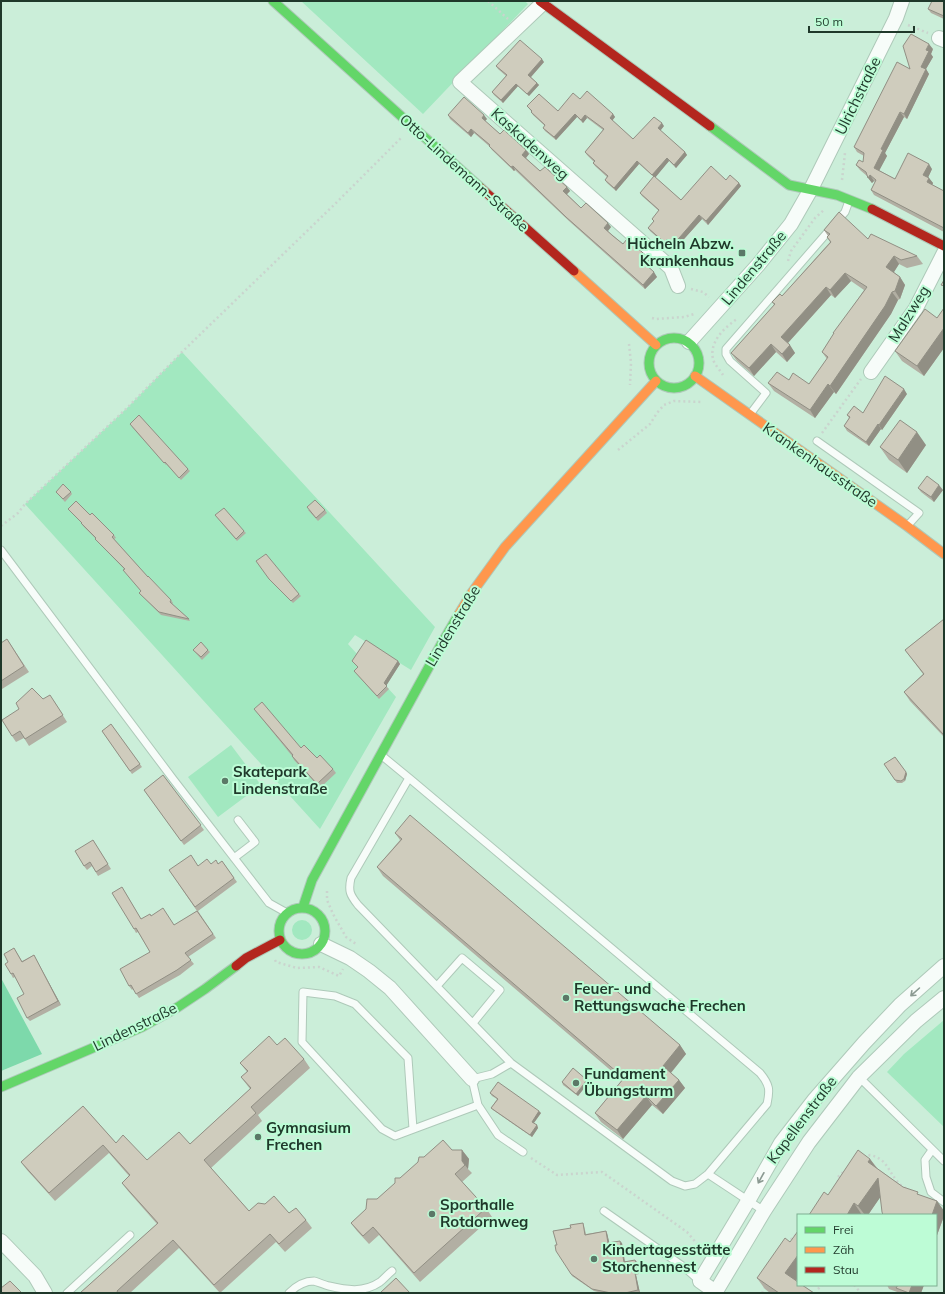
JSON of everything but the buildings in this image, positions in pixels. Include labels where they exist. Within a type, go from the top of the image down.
[{"type":"street","name":"Otto-Lindemann-Straße","points":[[273,1],[656,344]]},
{"type":"street","name":"Ulrichstraße","points":[[811,189],[896,18],[902,1]]},
{"type":"street","name":"Kaskadenweg","points":[[678,286],[671,268],[460,82],[518,28],[542,2],[789,184],[837,195],[864,205],[944,246]]},
{"type":"street","name":"Lindenstraße","points":[[689,342],[792,224],[811,189]]},
{"type":"street","name":"Malzweg","points":[[871,372],[916,308],[944,253]]},
{"type":"street","points":[[676,337],[689,342],[697,352],[699,358],[698,371],[695,376],[689,383],[681,387],[672,388],[664,386],[656,381],[651,375],[648,367],[651,351],[656,344],[662,340],[676,337]]},
{"type":"street","name":"Krankenhausstraße","points":[[695,376],[907,526],[944,554]]},
{"type":"street","name":"Lindenstraße","points":[[303,907],[312,880],[442,643],[471,594],[505,547],[656,381]]},
{"type":"street","points":[[303,907],[308,908],[318,914],[324,923],[325,934],[321,944],[312,952],[299,954],[288,950],[280,940],[279,928],[283,917],[287,913],[303,907]]},
{"type":"street","name":"Lindenstraße","points":[[1,1087],[142,1027],[178,1007],[246,958],[280,940]]},
{"type":"street","points":[[321,944],[350,958],[390,988],[472,1079]]},
{"type":"street","name":"Kapellenstraße","points":[[944,966],[900,1006],[864,1043],[815,1099],[781,1143],[700,1281],[716,1293],[764,1211],[809,1142],[858,1077],[916,1021],[944,998]]},
{"type":"street","points":[[1,1241],[35,1276],[45,1293]]},
{"type":"lane","points":[[749,415],[766,393],[730,361],[726,354],[726,349],[836,223],[845,212],[850,200]]},
{"type":"lane","points":[[817,441],[919,513],[907,526]]},
{"type":"lane","points":[[1,550],[269,904],[287,913]]},
{"type":"lane","points":[[381,754],[760,1073],[767,1082],[770,1092],[767,1104],[708,1174],[696,1184],[685,1186],[672,1181],[511,1063],[358,905],[352,897],[349,887],[351,878],[409,778]]},
{"type":"lane","points":[[234,858],[255,842],[238,820]]},
{"type":"lane","points":[[437,986],[462,958],[500,990],[473,1023]]},
{"type":"lane","points":[[413,1129],[408,1058],[355,1004],[335,996],[303,992],[302,1042],[382,1129],[395,1136],[478,1105]]},
{"type":"lane","points":[[511,1063],[492,1074],[472,1079],[478,1105],[498,1135],[523,1152]]},
{"type":"lane","points":[[858,1077],[944,1161]]},
{"type":"lane","points":[[932,1150],[925,1160],[926,1176],[931,1192],[944,1202]]},
{"type":"lane","points":[[708,1174],[764,1211]]},
{"type":"lane","points":[[604,1211],[684,1267],[700,1281]]},
{"type":"lane","points":[[67,1293],[130,1235]]},
{"type":"lane","points":[[288,1293],[304,1283],[314,1281],[343,1290],[356,1290],[369,1287],[380,1282],[392,1271]]},
{"type":"path","points":[[488,1],[518,28]]},
{"type":"path","points":[[908,18],[907,24],[942,39]]},
{"type":"path","points":[[1,526],[18,513],[25,504],[128,407],[182,352],[398,142],[412,126]]},
{"type":"path","points":[[787,264],[791,250],[815,218],[824,209],[833,205],[842,178],[846,147]]},
{"type":"path","points":[[678,286],[704,292],[709,297]]},
{"type":"path","points":[[615,452],[650,424],[664,405],[674,401],[708,401],[725,377],[713,361],[712,347],[719,335],[740,317]]},
{"type":"path","points":[[817,441],[862,378],[871,372]]},
{"type":"path","points":[[267,946],[276,962],[297,968],[319,968],[339,976],[357,945],[346,937],[333,914],[327,900],[327,887]]},
{"type":"path","points":[[523,1152],[557,1175],[602,1172],[687,1232],[712,1260]]},
{"type":"path","points":[[863,1158],[870,1155],[877,1156],[884,1161],[898,1183],[911,1191],[931,1192]]},
{"type":"path","points":[[838,1184],[838,1177],[850,1166]]},
{"type":"path","points":[[785,1246],[797,1234]]},
{"type":"path","points":[[762,1293],[766,1286]]},
{"type":"path","points":[[818,1289],[821,1286]]},
{"type":"green space","points":[[301,1],[525,1],[528,4],[423,114]]},
{"type":"green space","points":[[182,352],[435,627],[411,670],[355,635],[348,644],[396,697],[320,829],[25,504],[128,407]]},
{"type":"green space","name":"Skatepark Lindenstraße","points":[[231,745],[261,785],[218,817],[188,777]]},
{"type":"green space","points":[[302,920],[309,923],[312,930],[309,937],[302,940],[295,937],[292,930],[295,923]]},
{"type":"green space","points":[[1,978],[42,1054],[1,1071]]},
{"type":"green space","points":[[944,1020],[944,1127],[887,1072],[904,1054]]},
{"type":"traffic: fast","points":[[273,1],[481,188]]},
{"type":"traffic: fast","points":[[710,126],[789,185],[837,195],[872,209]]},
{"type":"traffic: fast","points":[[669,338],[679,338],[692,345],[699,358],[699,363],[699,368],[692,381],[679,388],[669,388],[660,384],[653,377],[649,368],[649,358],[653,349],[660,342],[669,338]]},
{"type":"traffic: fast","points":[[303,907],[312,880],[459,614]]},
{"type":"traffic: fast","points":[[307,908],[319,914],[324,922],[325,931],[324,940],[319,948],[311,953],[297,954],[285,948],[280,940],[279,926],[285,914],[293,909],[307,908]]},
{"type":"traffic: fast","points":[[1,1087],[142,1027],[178,1007],[236,966]]},
{"type":"traffic: slow","points":[[574,271],[656,345]]},
{"type":"traffic: slow","points":[[695,376],[907,526],[944,554]]},
{"type":"traffic: slow","points":[[459,614],[471,594],[505,547],[656,381]]},
{"type":"traffic: jam","points":[[540,1],[710,126]]},
{"type":"traffic: jam","points":[[481,188],[574,271]]},
{"type":"traffic: jam","points":[[872,209],[944,246]]},
{"type":"traffic: jam","points":[[236,966],[246,958],[280,940]]},
{"type":"place","name":"Hücheln Abzw. Krankenhaus","points":[[742,253]]},
{"type":"place","name":"Skatepark Lindenstraße","points":[[225,781]]},
{"type":"place","name":"Feuer- und Rettungswache Frechen","points":[[566,998]]},
{"type":"place","name":"Fundament Übungsturm","points":[[576,1083]]},
{"type":"place","name":"Gymnasium Frechen","points":[[258,1137]]},
{"type":"place","name":"Sporthalle Rotdornweg","points":[[432,1214]]},
{"type":"place","name":"Kindertagesstätte Storchennest","points":[[594,1259]]}]
